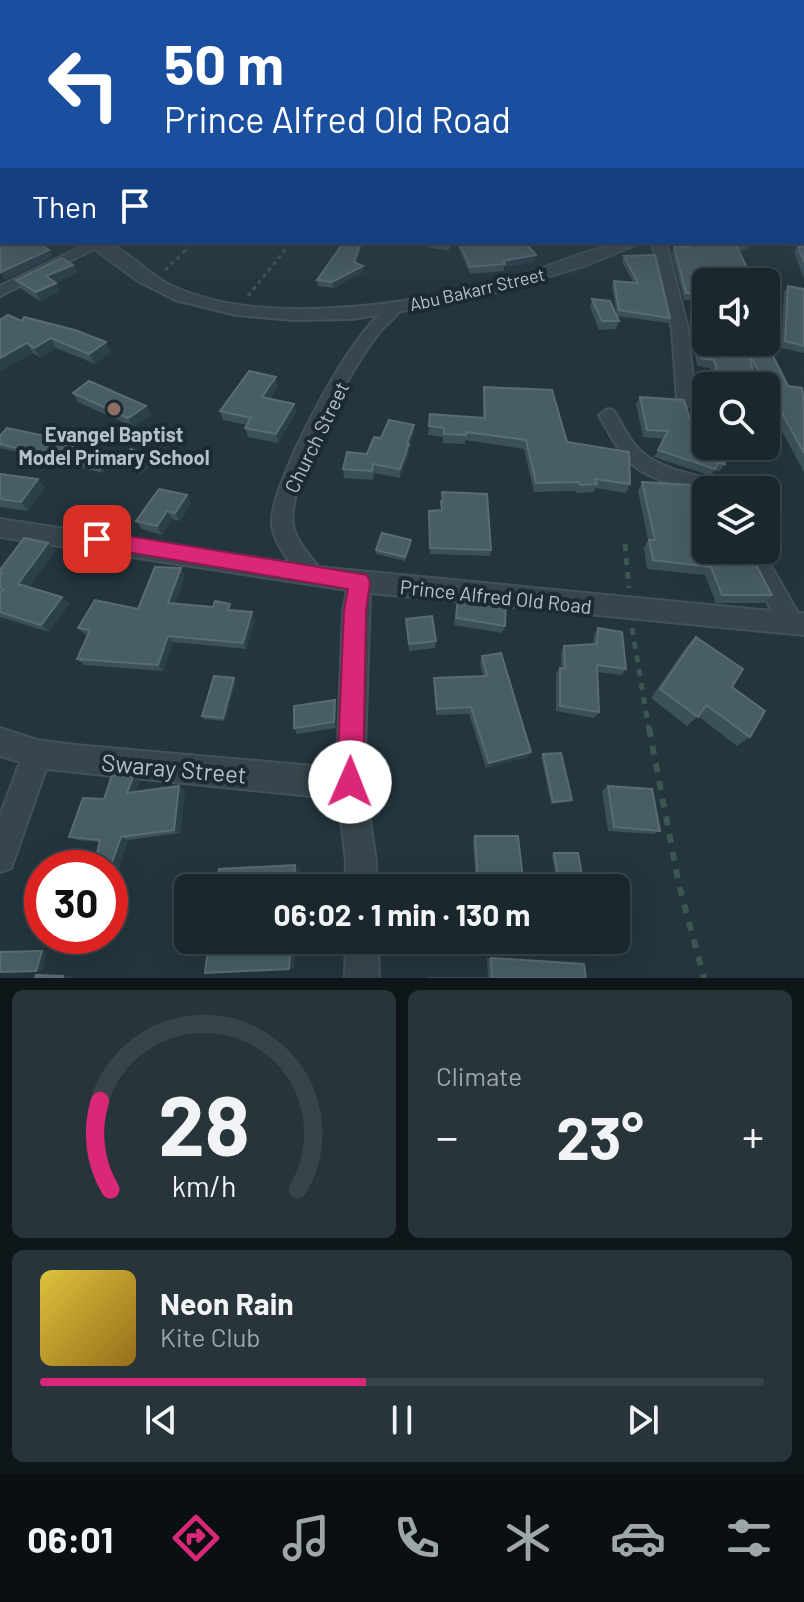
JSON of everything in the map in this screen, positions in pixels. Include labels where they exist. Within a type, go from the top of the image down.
[{"type":"street","points":[[0,292],[93,244]]},
{"type":"street","name":"Abu Bakarr Street","points":[[96,244],[135,274],[181,296],[237,308],[293,313],[360,312],[439,302],[524,281],[628,244]]},
{"type":"street","points":[[659,244],[680,329],[686,401]]},
{"type":"street","name":"Church Street","points":[[311,575],[286,535],[282,522],[286,496],[341,382],[371,332],[395,308]]},
{"type":"street","points":[[608,415],[629,452],[643,464],[692,482]]},
{"type":"street","name":"Prince Alfred Old Road","points":[[0,528],[97,539],[360,582],[627,611],[797,623]]},
{"type":"street","points":[[760,564],[797,623]]},
{"type":"street","points":[[360,582],[355,611],[350,782],[361,874]]},
{"type":"street","name":"Swaray Street","points":[[0,742],[37,754],[311,782],[350,782]]},
{"type":"street","points":[[0,857],[37,754]]},
{"type":"street","points":[[362,954],[362,978]]},
{"type":"path","points":[[152,283],[193,244]]},
{"type":"path","points":[[237,308],[289,244]]},
{"type":"path","points":[[625,544],[629,565],[627,611],[637,644],[663,809],[704,978]]},
{"type":"building","points":[[0,244],[41,244],[49,250],[1,272]]},
{"type":"building","points":[[343,244],[360,244],[354,262],[363,266],[332,282],[317,280]]},
{"type":"building","points":[[460,244],[527,244],[536,255],[503,261],[505,264],[470,267]]},
{"type":"building","points":[[750,244],[736,245],[747,268],[692,268],[692,293],[686,293],[674,246]]},
{"type":"building","points":[[798,246],[804,247],[804,262]]},
{"type":"building","points":[[655,255],[670,318],[619,310],[614,281],[638,283],[624,256]]},
{"type":"building","points":[[62,258],[73,265],[46,276],[56,283],[36,292],[16,280]]},
{"type":"building","points":[[788,286],[804,289],[804,346],[785,341]]},
{"type":"building","points":[[592,299],[610,301],[619,321],[602,321]]},
{"type":"building","points":[[8,315],[22,321],[24,317],[75,330],[106,342],[89,354],[51,338],[34,348],[27,343],[0,358],[0,320]]},
{"type":"building","points":[[750,356],[753,372],[717,372],[714,360],[701,358]]},
{"type":"building","points":[[751,356],[773,356],[788,386],[802,388],[804,453],[780,409],[780,372],[759,372]]},
{"type":"building","points":[[249,371],[276,377],[262,397],[294,404],[276,434],[245,428],[251,418],[220,411]]},
{"type":"building","points":[[89,381],[146,406],[128,418],[73,393]]},
{"type":"building","points":[[484,387],[552,390],[567,442],[629,452],[630,484],[595,479],[597,484],[536,483],[526,440],[466,432],[466,435],[444,434],[444,428],[429,426],[430,414],[485,418]]},
{"type":"building","points":[[640,397],[684,400],[692,419],[692,460],[724,460],[725,464],[718,463],[715,469],[658,450],[668,431],[647,430]]},
{"type":"building","points":[[389,420],[414,425],[400,469],[373,464],[372,471],[343,469],[347,452],[367,454],[374,437],[381,438]]},
{"type":"building","points":[[7,428],[50,437],[47,440],[103,456],[100,469],[0,444],[0,436]]},
{"type":"building","points":[[131,449],[151,458],[138,469],[119,460]]},
{"type":"building","points":[[0,474],[38,479],[21,502],[0,499]]},
{"type":"building","points":[[642,482],[692,485],[692,564],[755,564],[772,595],[722,595],[711,567],[653,560],[649,540],[655,540]]},
{"type":"building","points":[[159,489],[187,495],[175,513],[167,511],[157,526],[136,521]]},
{"type":"building","points":[[442,492],[487,494],[491,550],[430,548],[429,511],[442,510]]},
{"type":"building","points":[[382,533],[411,540],[405,557],[376,550]]},
{"type":"building","points":[[24,538],[48,543],[18,584],[62,597],[41,625],[0,612],[0,593],[3,589],[0,588],[0,570]]},
{"type":"building","points":[[155,567],[181,568],[168,603],[213,607],[215,601],[230,604],[228,610],[252,612],[243,643],[168,636],[158,665],[77,659],[90,630],[78,628],[95,600],[138,609]]},
{"type":"building","points":[[458,597],[506,601],[505,626],[456,618]]},
{"type":"building","points":[[432,616],[436,641],[409,644],[406,619]]},
{"type":"building","points":[[598,628],[622,632],[626,669],[597,665],[599,712],[560,706],[560,668],[565,669],[564,646],[597,644]]},
{"type":"building","points":[[696,637],[743,669],[732,687],[765,711],[750,737],[706,705],[698,717],[660,689]]},
{"type":"building","points":[[501,653],[531,752],[489,763],[471,707],[437,709],[434,678],[487,676],[482,656]]},
{"type":"building","points":[[214,676],[234,678],[223,718],[202,716]]},
{"type":"building","points":[[335,700],[334,722],[294,728],[294,706]]},
{"type":"building","points":[[561,753],[572,800],[553,802],[543,754]]},
{"type":"building","points":[[112,775],[133,777],[127,793],[179,786],[174,830],[121,837],[116,850],[98,850],[100,840],[69,837],[83,798],[104,799]]},
{"type":"building","points":[[608,786],[652,789],[660,831],[614,827]]},
{"type":"building","points":[[475,836],[518,836],[522,874],[477,874]]},
{"type":"building","points":[[554,853],[578,853],[582,874],[558,874]]},
{"type":"building","points":[[295,865],[295,874],[218,874],[219,869]]},
{"type":"building","points":[[0,952],[41,954],[36,971],[0,972]]},
{"type":"building","points":[[207,954],[290,954],[289,969],[205,973]]},
{"type":"building","points":[[491,958],[584,964],[586,978],[492,978]]},
{"type":"building","points":[[36,975],[63,976],[63,978],[35,978]]},
{"type":"place","name":"Evangel Baptist Model Primary School","points":[[114,409]]},
{"type":"route","points":[[97,539],[360,582],[355,611],[350,782]]}]
